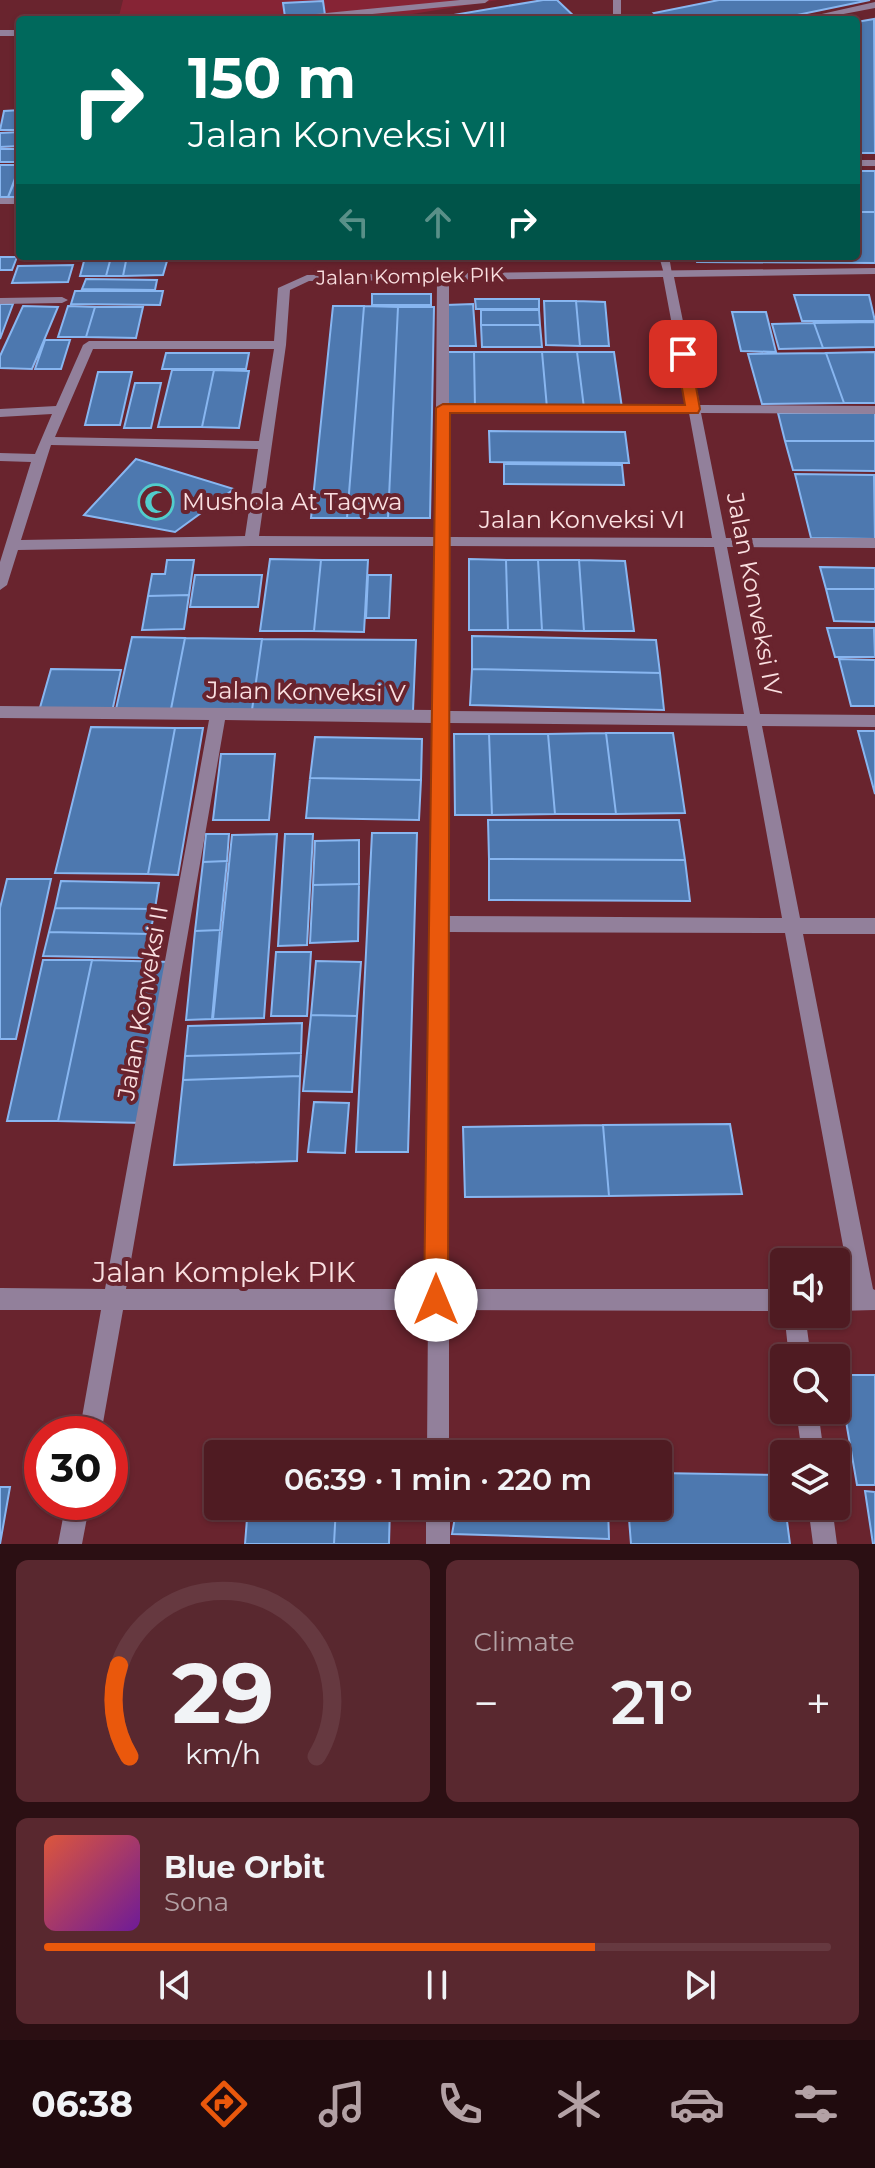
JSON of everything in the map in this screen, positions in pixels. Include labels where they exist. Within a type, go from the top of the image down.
[{"type":"street","points":[[325,16],[485,0]]},
{"type":"street","points":[[819,16],[875,5]]},
{"type":"street","name":"Jalan Komplek PIK","points":[[280,345],[284,288],[307,278],[443,276],[666,264],[875,271]]},
{"type":"street","name":"Jalan Konveksi IV","points":[[666,264],[792,925],[870,1300]]},
{"type":"street","points":[[438,1440],[436,1300],[443,276]]},
{"type":"street","points":[[0,301],[62,300]]},
{"type":"street","points":[[0,585],[7,551],[39,458],[89,345],[280,345],[251,541]]},
{"type":"street","points":[[443,408],[875,410]]},
{"type":"street","points":[[0,413],[60,410]]},
{"type":"street","points":[[47,441],[263,445]]},
{"type":"street","points":[[0,457],[39,458]]},
{"type":"street","name":"Jalan Konveksi VI","points":[[7,551],[251,541],[875,543]]},
{"type":"street","name":"Jalan Konveksi V","points":[[0,712],[875,721]]},
{"type":"street","name":"Jalan Konveksi II","points":[[93,1416],[218,714]]},
{"type":"street","points":[[439,924],[875,926]]},
{"type":"street","name":"Jalan Komplek PIK","points":[[0,1299],[770,1300]]},
{"type":"street","points":[[70,1544],[75,1520]]},
{"type":"street","points":[[438,1520],[438,1544]]},
{"type":"street","points":[[822,1520],[825,1544]]},
{"type":"shaded area","points":[[123,0],[498,0],[400,16],[119,16]]},
{"type":"building","points":[[557,0],[574,16],[448,16]]},
{"type":"building","points":[[719,0],[870,0],[792,16],[658,16],[654,13]]},
{"type":"building","points":[[323,1],[325,15],[285,16],[283,3]]},
{"type":"building","points":[[874,19],[875,153],[860,153],[860,21]]},
{"type":"building","points":[[16,110],[16,130],[0,130],[4,111]]},
{"type":"building","points":[[16,132],[16,146],[0,147],[0,133]]},
{"type":"building","points":[[0,149],[16,149],[16,162],[0,162]]},
{"type":"building","points":[[0,165],[16,165],[16,176],[8,197],[0,197]]},
{"type":"building","points":[[860,171],[875,171],[875,212],[860,212]]},
{"type":"building","points":[[16,178],[16,197],[8,197]]},
{"type":"building","points":[[860,212],[875,212],[875,263],[697,262],[860,260]]},
{"type":"building","points":[[0,257],[16,257],[12,270],[0,270]]},
{"type":"building","points":[[84,261],[110,261],[106,276],[80,276]]},
{"type":"building","points":[[110,261],[126,261],[123,276],[106,276]]},
{"type":"building","points":[[126,261],[167,261],[163,275],[123,276]]},
{"type":"building","points":[[73,265],[68,282],[12,283],[18,266]]},
{"type":"building","points":[[86,279],[157,280],[155,290],[82,289]]},
{"type":"building","points":[[75,291],[163,291],[160,305],[71,304]]},
{"type":"building","points":[[372,294],[431,294],[431,305],[372,305]]},
{"type":"building","points":[[794,295],[869,295],[875,321],[802,321]]},
{"type":"building","points":[[475,299],[539,299],[539,309],[476,309]]},
{"type":"building","points":[[544,301],[576,301],[580,346],[546,345]]},
{"type":"building","points":[[576,301],[605,302],[609,346],[580,346]]},
{"type":"building","points":[[0,304],[13,304],[0,339]]},
{"type":"building","points":[[473,304],[476,346],[448,346],[446,305]]},
{"type":"building","points":[[23,306],[58,307],[32,369],[0,368],[0,356]]},
{"type":"building","points":[[68,306],[95,307],[86,337],[58,337]]},
{"type":"building","points":[[333,306],[364,306],[347,518],[311,518]]},
{"type":"building","points":[[364,306],[398,307],[388,518],[347,518]]},
{"type":"building","points":[[95,307],[143,307],[136,338],[86,337]]},
{"type":"building","points":[[398,307],[434,307],[430,518],[388,518]]},
{"type":"building","points":[[481,310],[539,310],[540,325],[481,325]]},
{"type":"building","points":[[732,312],[766,312],[776,352],[741,351]]},
{"type":"building","points":[[875,322],[875,347],[823,348],[814,323]]},
{"type":"building","points":[[814,323],[823,348],[779,349],[772,324]]},
{"type":"building","points":[[481,325],[540,325],[542,347],[482,347]]},
{"type":"building","points":[[45,340],[70,340],[61,369],[35,369]]},
{"type":"building","points":[[448,352],[474,352],[475,408],[448,408]]},
{"type":"building","points":[[474,352],[542,352],[547,408],[475,408]]},
{"type":"building","points":[[542,352],[577,352],[584,408],[547,408]]},
{"type":"building","points":[[577,352],[614,352],[622,408],[584,408]]},
{"type":"building","points":[[875,352],[875,403],[844,403],[826,353]]},
{"type":"building","points":[[166,353],[249,353],[246,369],[162,369]]},
{"type":"building","points":[[826,353],[844,403],[762,404],[748,354]]},
{"type":"building","points":[[172,370],[214,370],[202,427],[158,427]]},
{"type":"building","points":[[214,370],[249,371],[239,428],[202,427]]},
{"type":"building","points":[[98,372],[132,372],[120,425],[85,425]]},
{"type":"building","points":[[135,383],[161,383],[151,428],[124,428]]},
{"type":"building","points":[[778,413],[875,413],[875,441],[785,441]]},
{"type":"building","points":[[489,431],[625,432],[629,463],[490,462]]},
{"type":"building","points":[[785,441],[875,441],[875,471],[793,470]]},
{"type":"building","name":"Mushola At Taqwa","points":[[136,459],[234,489],[175,532],[84,515]]},
{"type":"building","points":[[504,464],[622,465],[624,485],[504,484]]},
{"type":"building","points":[[795,474],[874,475],[875,539],[811,538]]},
{"type":"building","points":[[270,559],[321,560],[314,631],[260,631]]},
{"type":"building","points":[[469,559],[506,560],[508,630],[469,630]]},
{"type":"building","points":[[167,560],[194,560],[189,595],[148,596],[152,574],[165,574]]},
{"type":"building","points":[[321,560],[368,560],[364,632],[314,631]]},
{"type":"building","points":[[506,560],[538,560],[542,630],[508,630]]},
{"type":"building","points":[[538,560],[579,560],[584,631],[542,630]]},
{"type":"building","points":[[579,560],[625,561],[634,631],[584,631]]},
{"type":"building","points":[[820,567],[875,568],[875,589],[826,589]]},
{"type":"building","points":[[195,575],[262,575],[258,607],[190,607]]},
{"type":"building","points":[[368,575],[391,575],[389,618],[366,618]]},
{"type":"building","points":[[826,589],[875,589],[875,622],[834,621]]},
{"type":"building","points":[[189,595],[184,629],[142,630],[148,596]]},
{"type":"building","points":[[827,628],[874,628],[875,657],[835,657]]},
{"type":"building","points":[[472,636],[656,640],[660,673],[472,669]]},
{"type":"building","points":[[132,637],[185,638],[171,709],[116,709]]},
{"type":"building","points":[[185,638],[262,639],[252,710],[171,709]]},
{"type":"building","points":[[262,639],[416,640],[413,711],[252,710]]},
{"type":"building","points":[[839,659],[875,660],[875,706],[851,706]]},
{"type":"building","points":[[51,669],[121,670],[112,712],[39,711]]},
{"type":"building","points":[[472,669],[660,673],[664,710],[470,705]]},
{"type":"building","points":[[91,727],[175,728],[148,874],[55,873]]},
{"type":"building","points":[[175,728],[203,728],[178,875],[148,874]]},
{"type":"building","points":[[858,731],[875,731],[875,794]]},
{"type":"building","points":[[606,733],[616,814],[555,814],[548,734]]},
{"type":"building","points":[[606,733],[673,733],[685,813],[616,814]]},
{"type":"building","points":[[454,734],[489,734],[492,815],[455,815]]},
{"type":"building","points":[[489,734],[548,734],[555,814],[492,815]]},
{"type":"building","points":[[315,737],[422,739],[421,780],[310,778]]},
{"type":"building","points":[[221,754],[275,754],[269,820],[213,820]]},
{"type":"building","points":[[310,778],[421,780],[419,820],[306,818]]},
{"type":"building","points":[[488,820],[679,820],[685,860],[489,859]]},
{"type":"building","points":[[372,833],[417,833],[408,1152],[356,1152]]},
{"type":"building","points":[[206,834],[229,834],[227,861],[203,862]]},
{"type":"building","points":[[277,834],[264,1018],[213,1019],[232,835]]},
{"type":"building","points":[[285,834],[313,834],[307,945],[278,946]]},
{"type":"building","points":[[359,840],[359,884],[313,885],[315,841]]},
{"type":"building","points":[[489,859],[685,860],[690,901],[489,900]]},
{"type":"building","points":[[227,861],[220,930],[195,931],[203,862]]},
{"type":"building","points":[[7,879],[51,879],[16,1039],[0,1039],[0,908]]},
{"type":"building","points":[[61,881],[159,883],[155,909],[55,908]]},
{"type":"building","points":[[359,884],[358,941],[310,943],[313,885]]},
{"type":"building","points":[[55,908],[155,909],[150,934],[49,932]]},
{"type":"building","points":[[220,930],[212,1019],[186,1020],[195,931]]},
{"type":"building","points":[[49,932],[150,934],[145,958],[43,956]]},
{"type":"building","points":[[276,952],[311,952],[307,1016],[271,1016]]},
{"type":"building","points":[[43,960],[92,960],[58,1121],[7,1121]]},
{"type":"building","points":[[92,960],[171,962],[143,1123],[58,1121]]},
{"type":"building","points":[[316,961],[361,962],[357,1016],[311,1015]]},
{"type":"building","points":[[311,1015],[357,1016],[352,1092],[303,1091]]},
{"type":"building","points":[[302,1023],[301,1053],[185,1056],[188,1026]]},
{"type":"building","points":[[301,1053],[300,1076],[183,1080],[185,1056]]},
{"type":"building","points":[[300,1076],[297,1161],[174,1165],[183,1080]]},
{"type":"building","points":[[314,1102],[349,1103],[345,1153],[308,1152]]},
{"type":"building","points":[[730,1124],[742,1194],[609,1196],[603,1125]]},
{"type":"building","points":[[603,1125],[609,1196],[465,1197],[463,1127]]},
{"type":"building","points":[[850,1375],[875,1375],[875,1485],[857,1485],[846,1424],[850,1424]]},
{"type":"building","points":[[672,1473],[770,1475],[770,1520],[787,1520],[790,1544],[631,1544],[629,1520],[672,1520]]},
{"type":"building","points":[[0,1487],[10,1487],[0,1544]]},
{"type":"building","points":[[865,1491],[875,1492],[875,1544],[873,1544]]},
{"type":"building","points":[[247,1520],[335,1520],[334,1544],[245,1544]]},
{"type":"building","points":[[335,1520],[390,1520],[389,1544],[334,1544]]},
{"type":"building","points":[[454,1520],[608,1520],[609,1539],[452,1534]]},
{"type":"place","name":"Mushola At Taqwa","points":[[156,502]]},
{"type":"route","points":[[436,1300],[443,408],[693,409],[683,354]]}]
